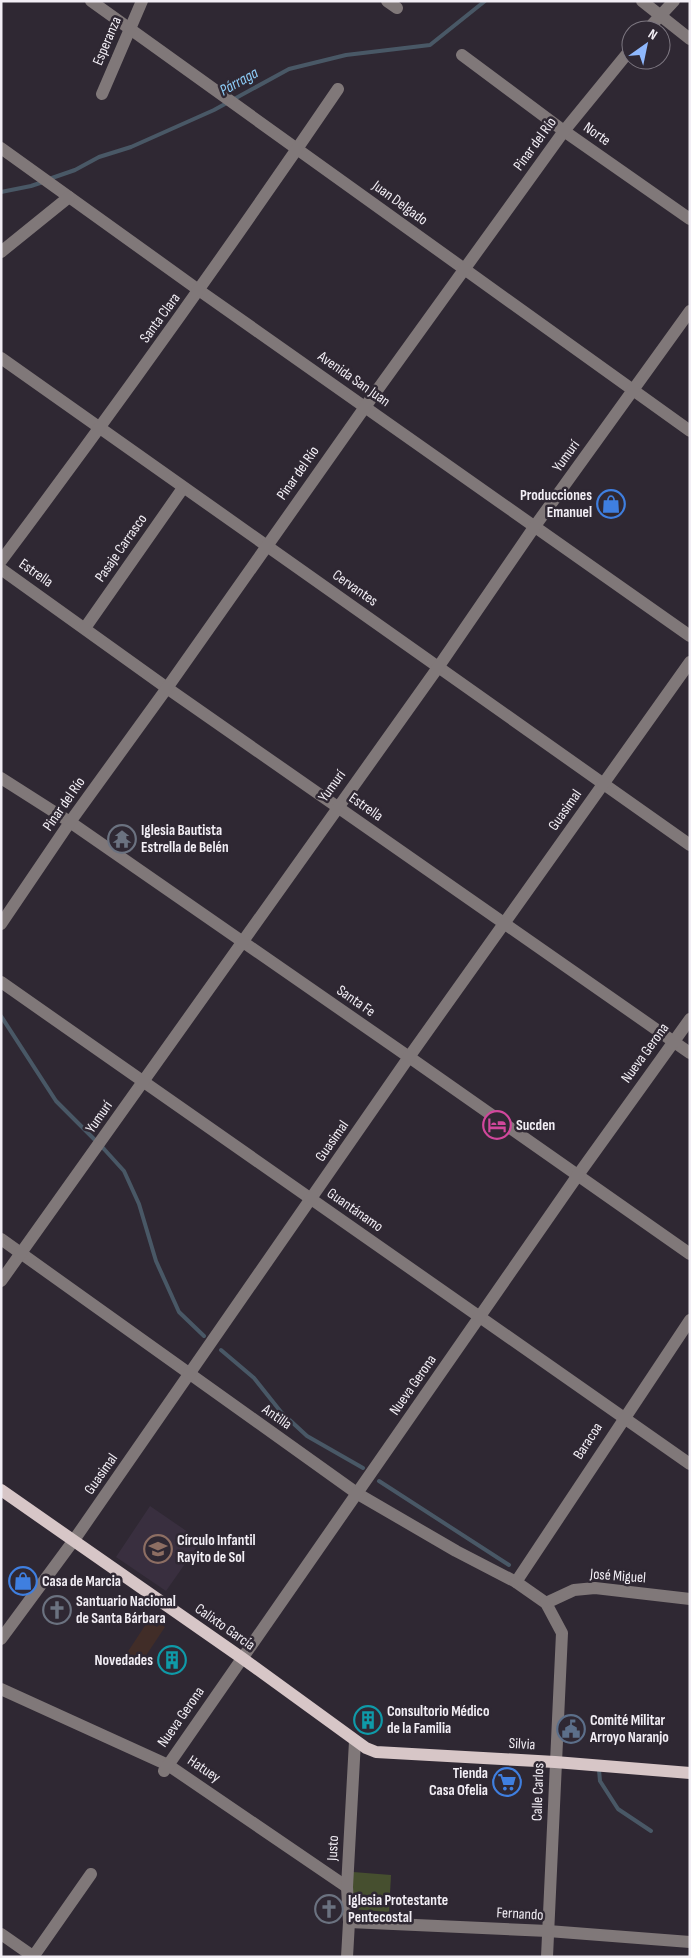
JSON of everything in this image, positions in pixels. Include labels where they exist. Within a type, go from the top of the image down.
[{"type":"main road","name":"Calixto García","points":[[1,1490],[242,1658],[355,1741]]},
{"type":"main road","name":"Silvia","points":[[355,1741],[376,1752],[555,1762],[690,1773]]},
{"type":"street","name":"Juan Delgado","points":[[91,1],[690,431]]},
{"type":"street","name":"Esperanza","points":[[102,94],[142,1]]},
{"type":"street","points":[[642,1],[690,39]]},
{"type":"street","points":[[655,20],[674,1]]},
{"type":"street","name":"Norte","points":[[462,54],[564,131],[690,219]]},
{"type":"street","name":"Pinar del Río","points":[[1,924],[70,822],[464,269],[564,131],[621,61]]},
{"type":"street","name":"Santa Clara","points":[[1,561],[101,428],[200,291],[338,89]]},
{"type":"street","name":"Avenida San Juan","points":[[1,148],[200,291],[690,636]]},
{"type":"street","points":[[1,252],[68,197]]},
{"type":"street","name":"Yumurí","points":[[1,1280],[96,1150],[337,807],[439,666],[535,526],[690,311]]},
{"type":"street","name":"Cervantes","points":[[1,358],[690,845]]},
{"type":"street","name":"Pasaje Carrasco","points":[[85,628],[183,488]]},
{"type":"street","name":"Estrella","points":[[1,569],[167,688],[690,1053]]},
{"type":"street","name":"Guasimal","points":[[1,1639],[74,1540],[410,1057],[690,662]]},
{"type":"street","name":"Santa Fe","points":[[1,778],[70,822],[410,1057],[690,1254]]},
{"type":"street","name":"Guantánamo","points":[[1,982],[690,1464]]},
{"type":"street","name":"Nueva Gerona","points":[[166,1768],[578,1175],[690,1019]]},
{"type":"street","name":"Antilla","points":[[1,1239],[358,1494],[456,1551],[516,1582],[546,1603]]},
{"type":"street","name":"Baracoa","points":[[516,1582],[690,1320]]},
{"type":"street","name":"José Miguel","points":[[546,1603],[574,1590],[595,1588],[690,1599]]},
{"type":"street","name":"Calle Carlos","points":[[546,1603],[562,1633],[547,1957]]},
{"type":"street","name":"Hatuey","points":[[1,1689],[166,1768],[347,1887]]},
{"type":"street","name":"Justo","points":[[347,1957],[349,1922],[347,1887],[355,1741]]},
{"type":"street","points":[[1,1934],[34,1957],[92,1874]]},
{"type":"street","name":"Fernando","points":[[349,1922],[548,1931],[686,1941]]},
{"type":"shaded area","name":"Círculo Infantil Rayito de Sol","points":[[150,1506],[201,1541],[166,1591],[116,1557]]},
{"type":"shaded area","points":[[148,1621],[157,1627],[160,1624],[165,1627],[139,1666],[125,1656]]},
{"type":"green space","points":[[353,1872],[391,1875],[389,1912],[351,1909]]},
{"type":"waterway","name":"Párraga","points":[[49,179],[75,170],[99,157],[131,147],[214,110],[289,69],[346,55],[430,45],[485,1]]},
{"type":"waterway","name":"Párraga","points":[[1,192],[43,182]]},
{"type":"waterway","points":[[1,1016],[56,1101],[124,1171],[139,1204],[156,1261],[179,1312],[204,1336]]},
{"type":"waterway","points":[[221,1350],[254,1378],[281,1412],[307,1436],[363,1468]]},
{"type":"waterway","points":[[379,1481],[509,1565]]},
{"type":"waterway","points":[[599,1770],[600,1781],[618,1809],[651,1831]]},
{"type":"place","name":"Producciones Emanuel","points":[[611,504]]},
{"type":"place","name":"Iglesia Bautista Estrella de Belén","points":[[122,839]]},
{"type":"place","name":"Sucden","points":[[497,1125]]},
{"type":"place","name":"Círculo Infantil Rayito de Sol","points":[[158,1549]]},
{"type":"place","name":"Casa de Marcia","points":[[23,1581]]},
{"type":"place","name":"Santuario Nacional de Santa Bárbara","points":[[57,1610]]},
{"type":"place","name":"Novedades","points":[[172,1660]]},
{"type":"place","name":"Consultorio Médico de la Familia","points":[[368,1720]]},
{"type":"place","name":"Comité Militar Arroyo Naranjo","points":[[571,1729]]},
{"type":"place","name":"Tienda Casa Ofelia","points":[[507,1782]]},
{"type":"place","name":"Iglesia Protestante Pentecostal","points":[[329,1909]]}]
